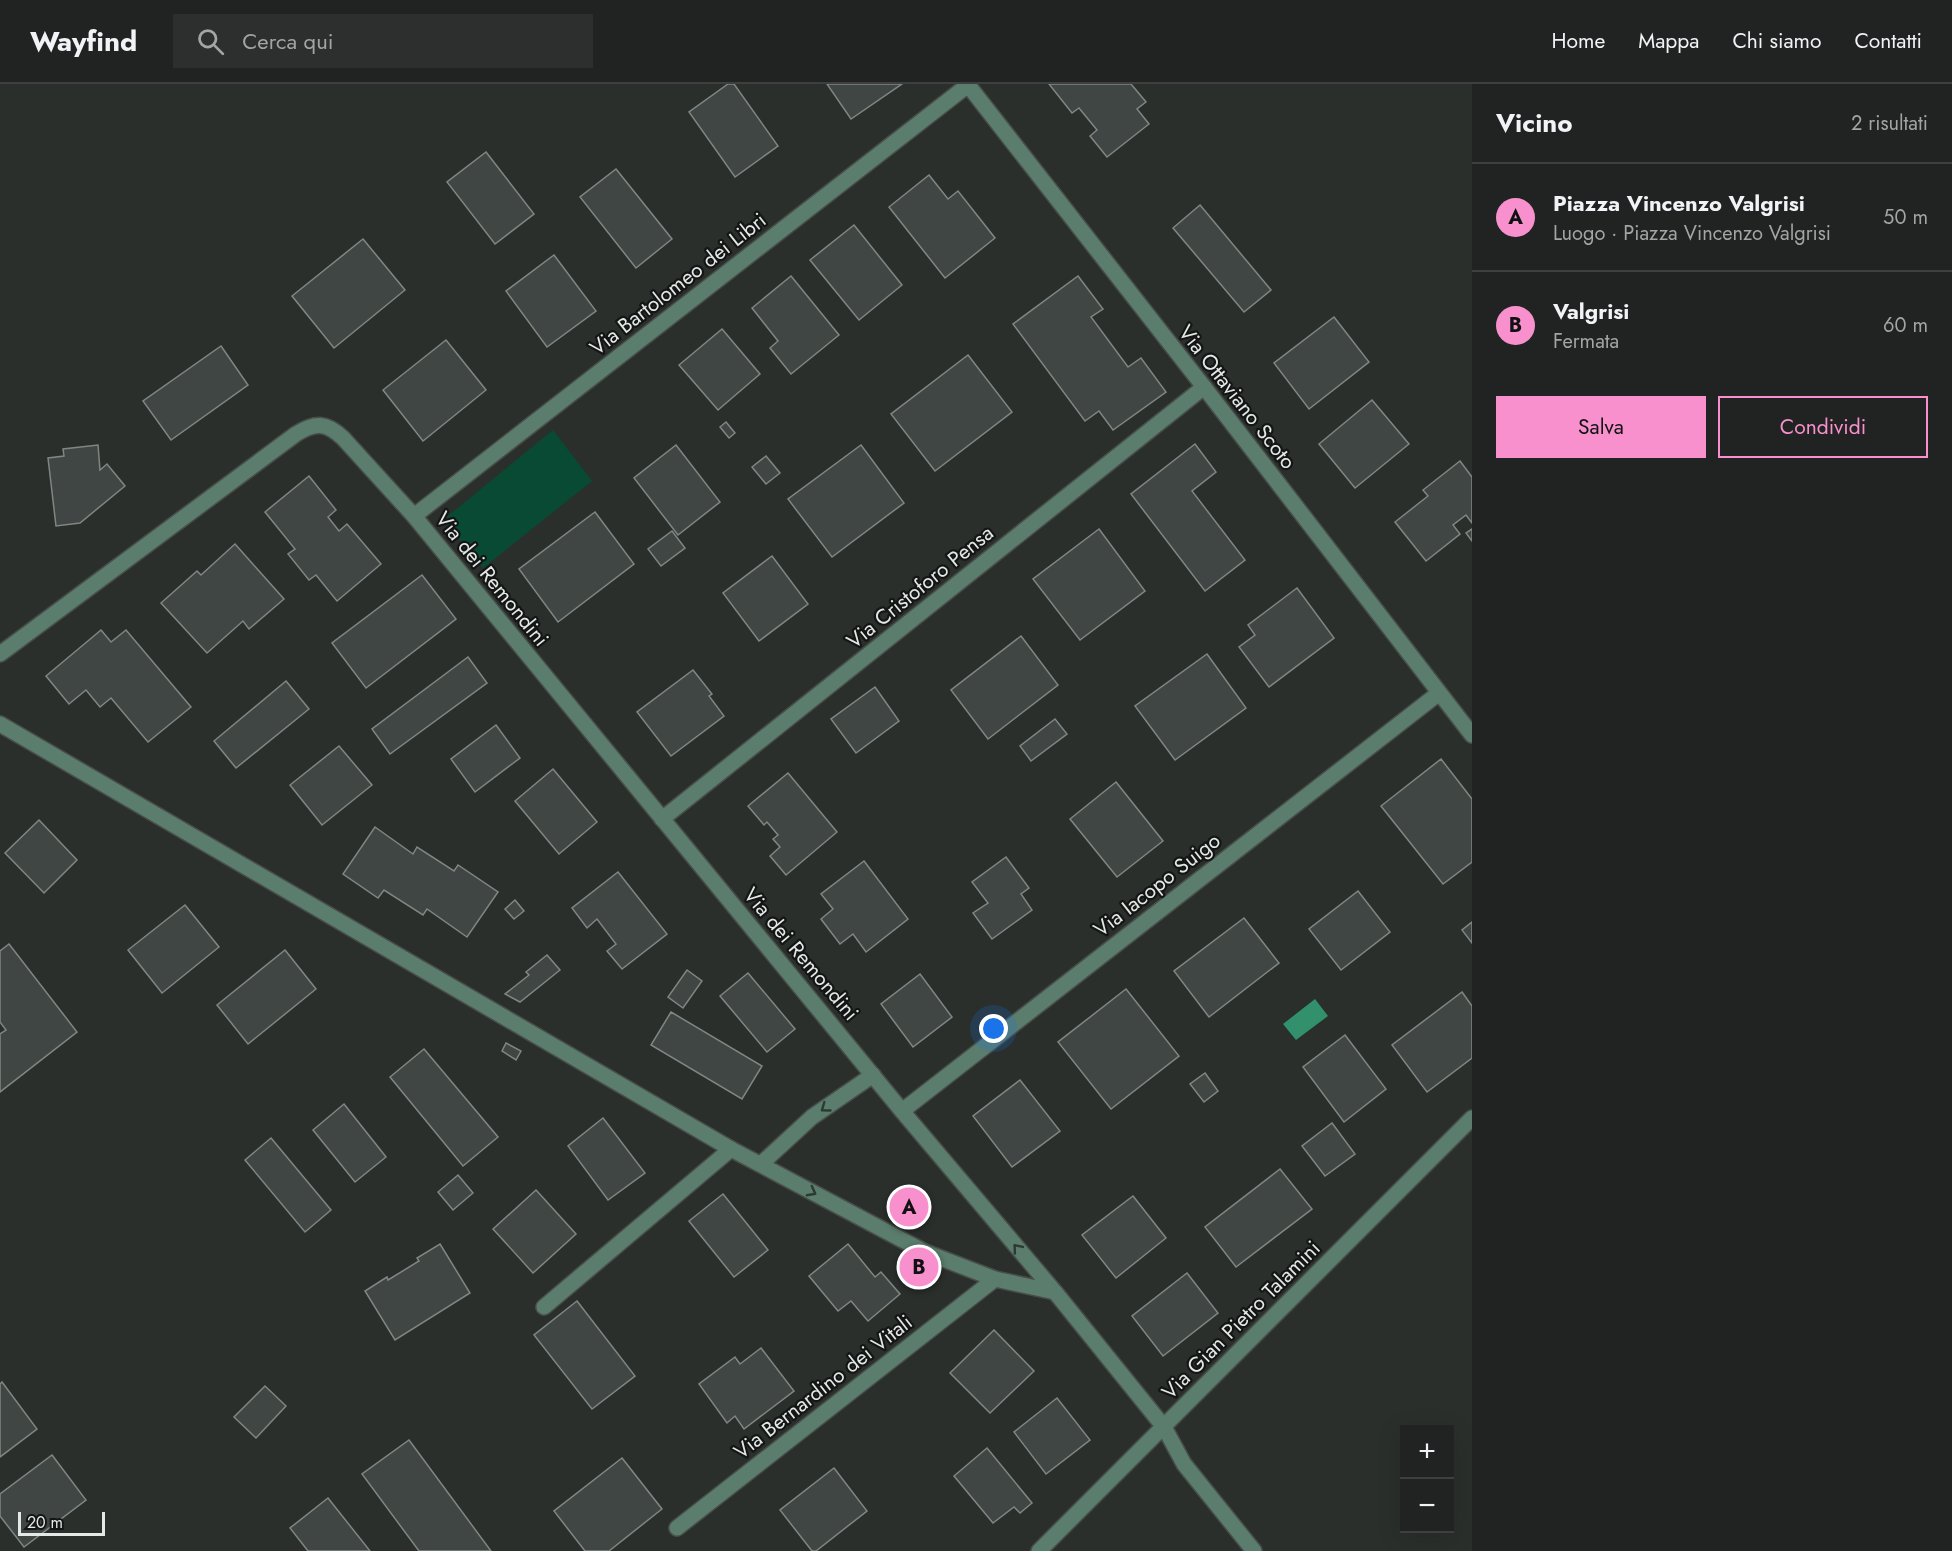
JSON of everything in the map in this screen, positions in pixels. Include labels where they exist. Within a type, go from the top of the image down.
[{"type":"street","name":"Via Bartolomeo dei Libri","points":[[414,516],[950,90],[968,85]]},
{"type":"street","name":"Via Ottaviano Scoto","points":[[968,85],[1472,735]]},
{"type":"street","name":"Via Cristoforo Pensa","points":[[662,819],[1204,387]]},
{"type":"street","name":"Via dei Remondini","points":[[0,654],[296,434],[311,426],[329,427],[414,516],[902,1111],[1055,1292]]},
{"type":"street","name":"Via Iacopo Suigo","points":[[902,1111],[1438,693]]},
{"type":"street","points":[[0,724],[730,1149],[925,1252],[995,1279],[1055,1292],[1164,1427],[1184,1464],[1254,1551]]},
{"type":"street","points":[[761,1164],[812,1117],[873,1075]]},
{"type":"street","name":"Via Gian Pietro Talamini","points":[[1039,1551],[1472,1118]]},
{"type":"street","points":[[544,1307],[730,1149]]},
{"type":"street","name":"Via Bernardino dei Vitali","points":[[677,1528],[995,1279]]},
{"type":"shaded area","points":[[553,430],[592,481],[483,568],[443,520]]},
{"type":"shaded area","points":[[1315,999],[1328,1016],[1296,1040],[1283,1024]]},
{"type":"building","points":[[728,84],[734,84],[778,146],[735,177],[689,112]]},
{"type":"building","points":[[827,84],[902,84],[851,119]]},
{"type":"building","points":[[1049,84],[1131,84],[1146,102],[1137,109],[1149,124],[1107,157],[1090,136],[1097,130],[1079,108],[1072,113]]},
{"type":"building","points":[[486,152],[534,214],[495,244],[447,182]]},
{"type":"building","points":[[616,169],[672,239],[636,268],[580,197]]},
{"type":"building","points":[[929,175],[948,199],[958,191],[995,238],[945,278],[889,207]]},
{"type":"building","points":[[1200,205],[1271,290],[1244,312],[1173,228]]},
{"type":"building","points":[[854,225],[902,285],[859,320],[810,260]]},
{"type":"building","points":[[363,239],[405,290],[334,348],[292,296]]},
{"type":"building","points":[[554,255],[596,311],[547,347],[506,291]]},
{"type":"building","points":[[791,276],[839,335],[791,374],[770,348],[778,341],[752,308]]},
{"type":"building","points":[[1078,276],[1103,309],[1091,317],[1128,367],[1141,358],[1166,392],[1113,430],[1099,411],[1085,421],[1013,324]]},
{"type":"building","points":[[1334,317],[1369,362],[1309,409],[1274,363]]},
{"type":"building","points":[[722,329],[760,374],[718,410],[679,365]]},
{"type":"building","points":[[446,340],[486,390],[423,441],[383,390]]},
{"type":"building","points":[[221,346],[248,385],[171,440],[143,401]]},
{"type":"building","points":[[968,355],[1012,412],[935,471],[891,414]]},
{"type":"building","points":[[1372,400],[1409,444],[1355,488],[1319,444]]},
{"type":"building","points":[[726,422],[735,433],[729,438],[720,427]]},
{"type":"building","points":[[1195,444],[1216,472],[1192,491],[1245,560],[1205,591],[1131,494]]},
{"type":"building","points":[[98,445],[100,470],[107,464],[125,486],[80,523],[56,526],[48,458],[64,456],[63,449]]},
{"type":"building","points":[[676,445],[720,502],[678,535],[634,478]]},
{"type":"building","points":[[861,445],[904,503],[832,557],[788,499]]},
{"type":"building","points":[[766,456],[780,473],[766,484],[752,467]]},
{"type":"building","points":[[1460,461],[1472,477],[1472,523],[1466,515],[1453,525],[1460,534],[1426,561],[1395,522],[1428,496],[1423,490]]},
{"type":"building","points":[[309,476],[336,510],[328,517],[339,531],[347,524],[381,564],[337,601],[316,575],[309,580],[288,554],[295,549],[265,512]]},
{"type":"building","points":[[595,512],[634,564],[558,622],[519,569]]},
{"type":"building","points":[[1099,529],[1145,591],[1080,640],[1033,579]]},
{"type":"building","points":[[1472,529],[1472,541],[1466,533]]},
{"type":"building","points":[[672,531],[685,548],[661,566],[648,549]]},
{"type":"building","points":[[235,544],[284,599],[249,629],[243,621],[207,653],[161,603],[197,571],[201,575]]},
{"type":"building","points":[[772,556],[808,604],[759,641],[723,593]]},
{"type":"building","points":[[422,575],[456,619],[366,688],[332,643]]},
{"type":"building","points":[[1297,588],[1334,638],[1269,687],[1239,647],[1255,635],[1248,625]]},
{"type":"building","points":[[101,630],[111,642],[126,630],[191,707],[148,742],[111,698],[100,707],[86,690],[69,704],[46,676]]},
{"type":"building","points":[[1021,636],[1058,685],[988,739],[951,690]]},
{"type":"building","points":[[1207,654],[1246,708],[1175,760],[1135,706]]},
{"type":"building","points":[[468,657],[487,683],[390,754],[372,729]]},
{"type":"building","points":[[693,670],[712,694],[709,696],[724,716],[671,756],[637,712]]},
{"type":"building","points":[[286,681],[309,709],[236,768],[214,741]]},
{"type":"building","points":[[875,687],[899,721],[856,753],[831,719]]},
{"type":"building","points":[[1055,719],[1067,734],[1031,761],[1020,746]]},
{"type":"building","points":[[496,725],[520,758],[475,792],[451,759]]},
{"type":"building","points":[[339,746],[372,785],[322,825],[290,785]]},
{"type":"building","points":[[1441,759],[1472,799],[1472,862],[1443,884],[1381,806]]},
{"type":"building","points":[[553,769],[597,822],[559,854],[515,801]]},
{"type":"building","points":[[788,773],[837,832],[786,875],[770,856],[780,847],[773,839],[778,835],[767,822],[764,825],[748,806]]},
{"type":"building","points":[[1116,782],[1163,841],[1117,877],[1070,819]]},
{"type":"building","points":[[39,820],[77,860],[44,893],[5,853]]},
{"type":"building","points":[[375,827],[413,854],[417,847],[454,871],[458,865],[498,892],[467,937],[427,909],[423,915],[384,890],[378,898],[343,874]]},
{"type":"building","points":[[1006,857],[1029,888],[1021,894],[1032,910],[992,939],[973,913],[988,903],[972,882]]},
{"type":"building","points":[[864,861],[908,919],[866,952],[853,934],[840,944],[821,919],[833,909],[821,894]]},
{"type":"building","points":[[618,872],[667,934],[622,969],[607,951],[616,944],[597,919],[587,928],[572,908]]},
{"type":"building","points":[[1358,891],[1390,932],[1341,970],[1309,929]]},
{"type":"building","points":[[515,900],[524,911],[514,919],[505,909]]},
{"type":"building","points":[[185,905],[219,947],[162,993],[128,950]]},
{"type":"building","points":[[1244,918],[1279,963],[1209,1017],[1174,971]]},
{"type":"building","points":[[1472,922],[1472,943],[1462,930]]},
{"type":"building","points":[[9,944],[77,1032],[0,1092],[0,1034],[6,1030],[0,1022],[0,951]]},
{"type":"building","points":[[285,950],[316,989],[248,1044],[217,1005]]},
{"type":"building","points":[[547,955],[560,970],[520,1002],[505,994],[529,975],[526,972]]},
{"type":"building","points":[[687,970],[702,981],[683,1008],[668,997]]},
{"type":"building","points":[[748,973],[795,1029],[767,1052],[720,996]]},
{"type":"building","points":[[920,974],[952,1017],[913,1047],[881,1004]]},
{"type":"building","points":[[1126,989],[1179,1056],[1111,1109],[1058,1042]]},
{"type":"building","points":[[1462,992],[1472,1006],[1472,1058],[1427,1092],[1392,1045]]},
{"type":"building","points":[[671,1012],[762,1066],[742,1099],[651,1045]]},
{"type":"building","points":[[1345,1035],[1386,1089],[1344,1122],[1303,1067]]},
{"type":"building","points":[[506,1043],[521,1051],[516,1060],[502,1051]]},
{"type":"building","points":[[424,1049],[498,1137],[463,1166],[390,1077]]},
{"type":"building","points":[[1205,1073],[1218,1091],[1204,1102],[1190,1084]]},
{"type":"building","points":[[1020,1080],[1060,1131],[1012,1167],[973,1116]]},
{"type":"building","points":[[344,1104],[386,1157],[355,1182],[313,1130]]},
{"type":"building","points":[[603,1118],[645,1173],[608,1200],[568,1146]]},
{"type":"building","points":[[1332,1123],[1355,1154],[1325,1176],[1302,1146]]},
{"type":"building","points":[[271,1138],[331,1210],[305,1232],[245,1160]]},
{"type":"building","points":[[1280,1169],[1312,1209],[1236,1267],[1205,1227]]},
{"type":"building","points":[[458,1175],[473,1193],[453,1210],[438,1192]]},
{"type":"building","points":[[536,1190],[576,1234],[533,1273],[493,1229]]},
{"type":"building","points":[[723,1194],[768,1250],[734,1277],[689,1221]]},
{"type":"building","points":[[1133,1196],[1166,1238],[1116,1278],[1082,1235]]},
{"type":"building","points":[[440,1244],[470,1293],[395,1340],[365,1291],[419,1261],[417,1258]]},
{"type":"building","points":[[848,1244],[875,1277],[881,1272],[900,1294],[868,1321],[851,1301],[838,1311],[809,1276]]},
{"type":"building","points":[[1187,1273],[1218,1313],[1163,1356],[1132,1316]]},
{"type":"building","points":[[577,1301],[635,1376],[592,1409],[534,1335]]},
{"type":"building","points":[[994,1330],[1034,1371],[990,1413],[950,1373]]},
{"type":"building","points":[[761,1348],[794,1391],[744,1429],[735,1416],[727,1423],[699,1384],[735,1357],[740,1364]]},
{"type":"building","points":[[2,1382],[37,1429],[0,1457],[0,1384]]},
{"type":"building","points":[[265,1386],[286,1406],[256,1438],[234,1417]]},
{"type":"building","points":[[1057,1398],[1090,1440],[1046,1474],[1014,1432]]},
{"type":"building","points":[[409,1440],[491,1551],[419,1551],[362,1474]]},
{"type":"building","points":[[987,1448],[1032,1503],[1020,1513],[1014,1507],[993,1523],[954,1476]]},
{"type":"building","points":[[52,1455],[86,1500],[24,1547],[0,1516],[0,1494]]},
{"type":"building","points":[[622,1458],[662,1509],[609,1551],[585,1551],[554,1511]]},
{"type":"building","points":[[834,1468],[867,1511],[816,1551],[812,1551],[780,1510]]},
{"type":"building","points":[[328,1498],[370,1551],[308,1551],[290,1528]]},
{"type":"place","name":"Piazza Vincenzo Valgrisi","points":[[909,1207]]},
{"type":"place","name":"Valgrisi","points":[[919,1267]]}]
